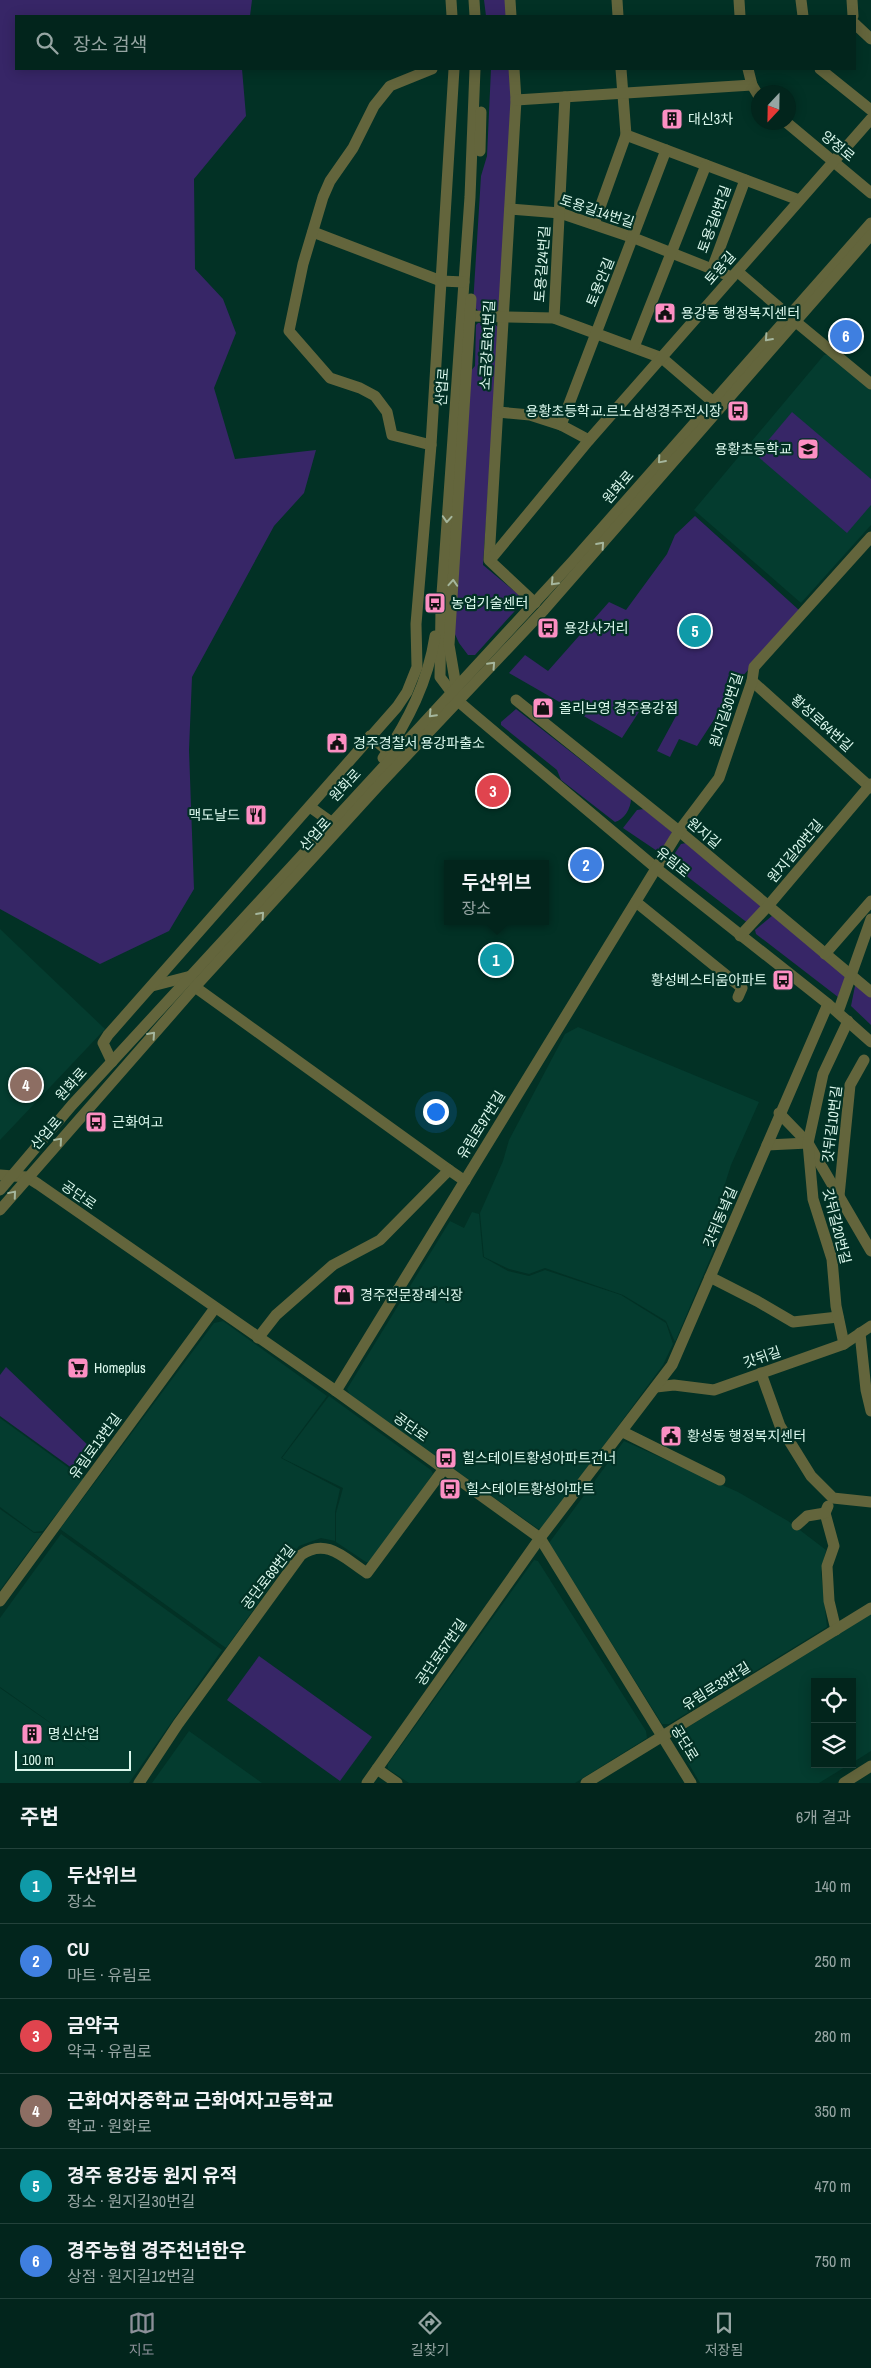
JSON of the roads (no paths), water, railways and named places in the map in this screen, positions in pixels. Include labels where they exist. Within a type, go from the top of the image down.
[{"type":"street","points":[[451,0],[452,15]]},
{"type":"street","points":[[474,0],[475,15]]},
{"type":"street","points":[[481,0],[482,15]]},
{"type":"street","points":[[510,0],[511,15]]},
{"type":"street","points":[[617,0],[618,15]]},
{"type":"street","points":[[739,0],[740,15]]},
{"type":"street","points":[[801,0],[803,15]]},
{"type":"street","points":[[852,0],[853,15]]},
{"type":"street","points":[[856,25],[871,39]]},
{"type":"street","points":[[430,70],[390,86],[374,106],[353,148],[330,181],[323,197],[303,264],[289,331],[330,378],[360,388],[375,396],[387,412],[392,435],[430,445]]},
{"type":"street","points":[[112,1062],[104,1043],[397,707],[407,692],[417,667],[417,637],[454,70]]},
{"type":"street","name":"산업로","points":[[455,694],[440,677],[441,608],[470,197],[475,70]]},
{"type":"street","name":"산업로","points":[[0,1210],[455,694],[449,645],[481,129],[482,70]]},
{"type":"street","name":"소금강로61번길","points":[[490,560],[516,100],[514,70]]},
{"type":"street","points":[[594,224],[626,135],[621,70]]},
{"type":"street","points":[[748,70],[753,85]]},
{"type":"street","points":[[821,70],[871,110]]},
{"type":"street","points":[[516,100],[623,94],[751,90]]},
{"type":"street","name":"토용길24번길","points":[[565,97],[554,318],[662,358]]},
{"type":"street","name":"토용길","points":[[490,560],[589,440],[871,119]]},
{"type":"street","name":"양정로","points":[[796,130],[871,193]]},
{"type":"street","name":"토용길6번길","points":[[626,135],[799,200]]},
{"type":"street","name":"토용안길","points":[[561,426],[666,150]]},
{"type":"street","name":"토용길6번길","points":[[673,254],[706,165]]},
{"type":"street","name":"토용길6번길","points":[[712,270],[745,180]]},
{"type":"street","name":"토용길14번길","points":[[510,209],[560,213],[634,238],[712,270],[735,275]]},
{"type":"street","name":"원화로","points":[[0,1190],[6,1176],[353,798],[455,694],[544,610],[871,223]]},
{"type":"street","points":[[313,232],[440,281],[464,282]]},
{"type":"street","name":"원화로","points":[[455,694],[712,401],[871,235]]},
{"type":"street","points":[[634,347],[673,254]]},
{"type":"street","points":[[735,275],[792,318],[871,384]]},
{"type":"street","points":[[470,316],[554,318]]},
{"type":"street","points":[[662,358],[712,401]]},
{"type":"street","points":[[498,412],[530,414],[561,426],[589,440]]},
{"type":"street","name":"원지길30번길","points":[[656,868],[679,831],[720,778],[752,680],[754,667],[871,537]]},
{"type":"street","points":[[490,560],[535,602]]},
{"type":"street","points":[[353,798],[388,751],[414,707],[431,659],[441,608]]},
{"type":"street","points":[[417,637],[428,634],[436,626]]},
{"type":"street","points":[[417,637],[430,650],[431,659]]},
{"type":"street","name":"황성로64번길","points":[[752,680],[870,786]]},
{"type":"street","name":"유림로","points":[[455,694],[656,868],[838,1012],[871,1042]]},
{"type":"street","name":"원지길","points":[[516,700],[679,831],[871,992]]},
{"type":"street","points":[[370,736],[388,751]]},
{"type":"street","name":"원지길20번길","points":[[740,936],[768,906],[870,786]]},
{"type":"street","points":[[310,807],[331,822]]},
{"type":"street","name":"유림로97번길","points":[[258,1338],[276,1315],[333,1265],[380,1240],[449,1170],[465,1181],[656,868]]},
{"type":"street","points":[[825,954],[871,901]]},
{"type":"street","points":[[636,902],[742,988],[738,997]]},
{"type":"street","points":[[838,1012],[871,919]]},
{"type":"street","points":[[152,986],[191,976]]},
{"type":"street","points":[[194,988],[449,1170]]},
{"type":"street","name":"갓뒤동녘길","points":[[540,1538],[672,1365],[779,1113],[828,1004]]},
{"type":"street","name":"갓뒤길20번길","points":[[844,1344],[838,1316],[832,1259],[813,1199],[808,1143],[823,1074],[848,1021]]},
{"type":"street","name":"갓뒤길10번길","points":[[839,1196],[850,1085],[864,1060]]},
{"type":"street","points":[[779,1113],[808,1143],[871,1251]]},
{"type":"street","points":[[767,1145],[808,1143]]},
{"type":"street","points":[[6,1176],[27,1178]]},
{"type":"street","name":"공단로","points":[[27,1178],[336,1391],[443,1470],[540,1538],[691,1783]]},
{"type":"street","points":[[336,1391],[465,1181]]},
{"type":"street","points":[[710,1277],[757,1301],[792,1322],[838,1316]]},
{"type":"street","name":"유림로13번길","points":[[0,1601],[215,1308]]},
{"type":"street","name":"갓뒤길","points":[[656,1387],[674,1385],[714,1390],[844,1344],[871,1326]]},
{"type":"street","points":[[860,1333],[866,1390],[871,1411]]},
{"type":"street","points":[[761,1373],[780,1426],[812,1476],[833,1498],[871,1502]]},
{"type":"street","points":[[622,1432],[720,1480]]},
{"type":"street","name":"공단로69번길","points":[[138,1783],[178,1724],[301,1555],[310,1549],[322,1547],[334,1551],[367,1573],[443,1470]]},
{"type":"street","points":[[833,1498],[824,1513],[834,1546],[827,1566],[829,1601],[836,1630]]},
{"type":"street","points":[[797,1525],[807,1516],[824,1513]]},
{"type":"street","name":"공단로57번길","points":[[367,1783],[540,1538]]},
{"type":"street","name":"유림로33번길","points":[[586,1783],[871,1608]]},
{"type":"street","points":[[844,1783],[871,1766]]},
{"type":"street","points":[[377,1769],[397,1783]]},
{"type":"place","name":"대신3차","points":[[672,119]]},
{"type":"place","name":"용강동 행정복지센터","points":[[665,313]]},
{"type":"place","name":"경주농협 경주천년한우","points":[[846,336]]},
{"type":"place","name":"용황초등학교.르노삼성경주전시장","points":[[738,411]]},
{"type":"place","name":"용황초등학교","points":[[808,449]]},
{"type":"place","name":"농업기술센터","points":[[435,603]]},
{"type":"place","name":"용강사거리","points":[[548,628]]},
{"type":"place","name":"경주 용강동 원지 유적","points":[[695,631]]},
{"type":"place","name":"올리브영 경주용강점","points":[[543,708]]},
{"type":"place","name":"경주경찰서 용강파출소","points":[[337,743]]},
{"type":"place","name":"금약국","points":[[493,791]]},
{"type":"place","name":"맥도날드","points":[[256,815]]},
{"type":"place","name":"CU","points":[[586,865]]},
{"type":"place","name":"두산위브","points":[[496,960]]},
{"type":"place","name":"황성베스티움아파트","points":[[783,980]]},
{"type":"place","name":"근화여자중학교 근화여자고등학교","points":[[26,1085]]},
{"type":"place","name":"근화여고","points":[[96,1122]]},
{"type":"place","name":"경주전문장례식장","points":[[344,1295]]},
{"type":"place","name":"Homeplus","points":[[78,1368]]},
{"type":"place","name":"황성동 행정복지센터","points":[[671,1436]]},
{"type":"place","name":"힐스테이트황성아파트건너","points":[[446,1458]]},
{"type":"place","name":"힐스테이트황성아파트","points":[[450,1489]]},
{"type":"place","name":"명신산업","points":[[32,1734]]}]
